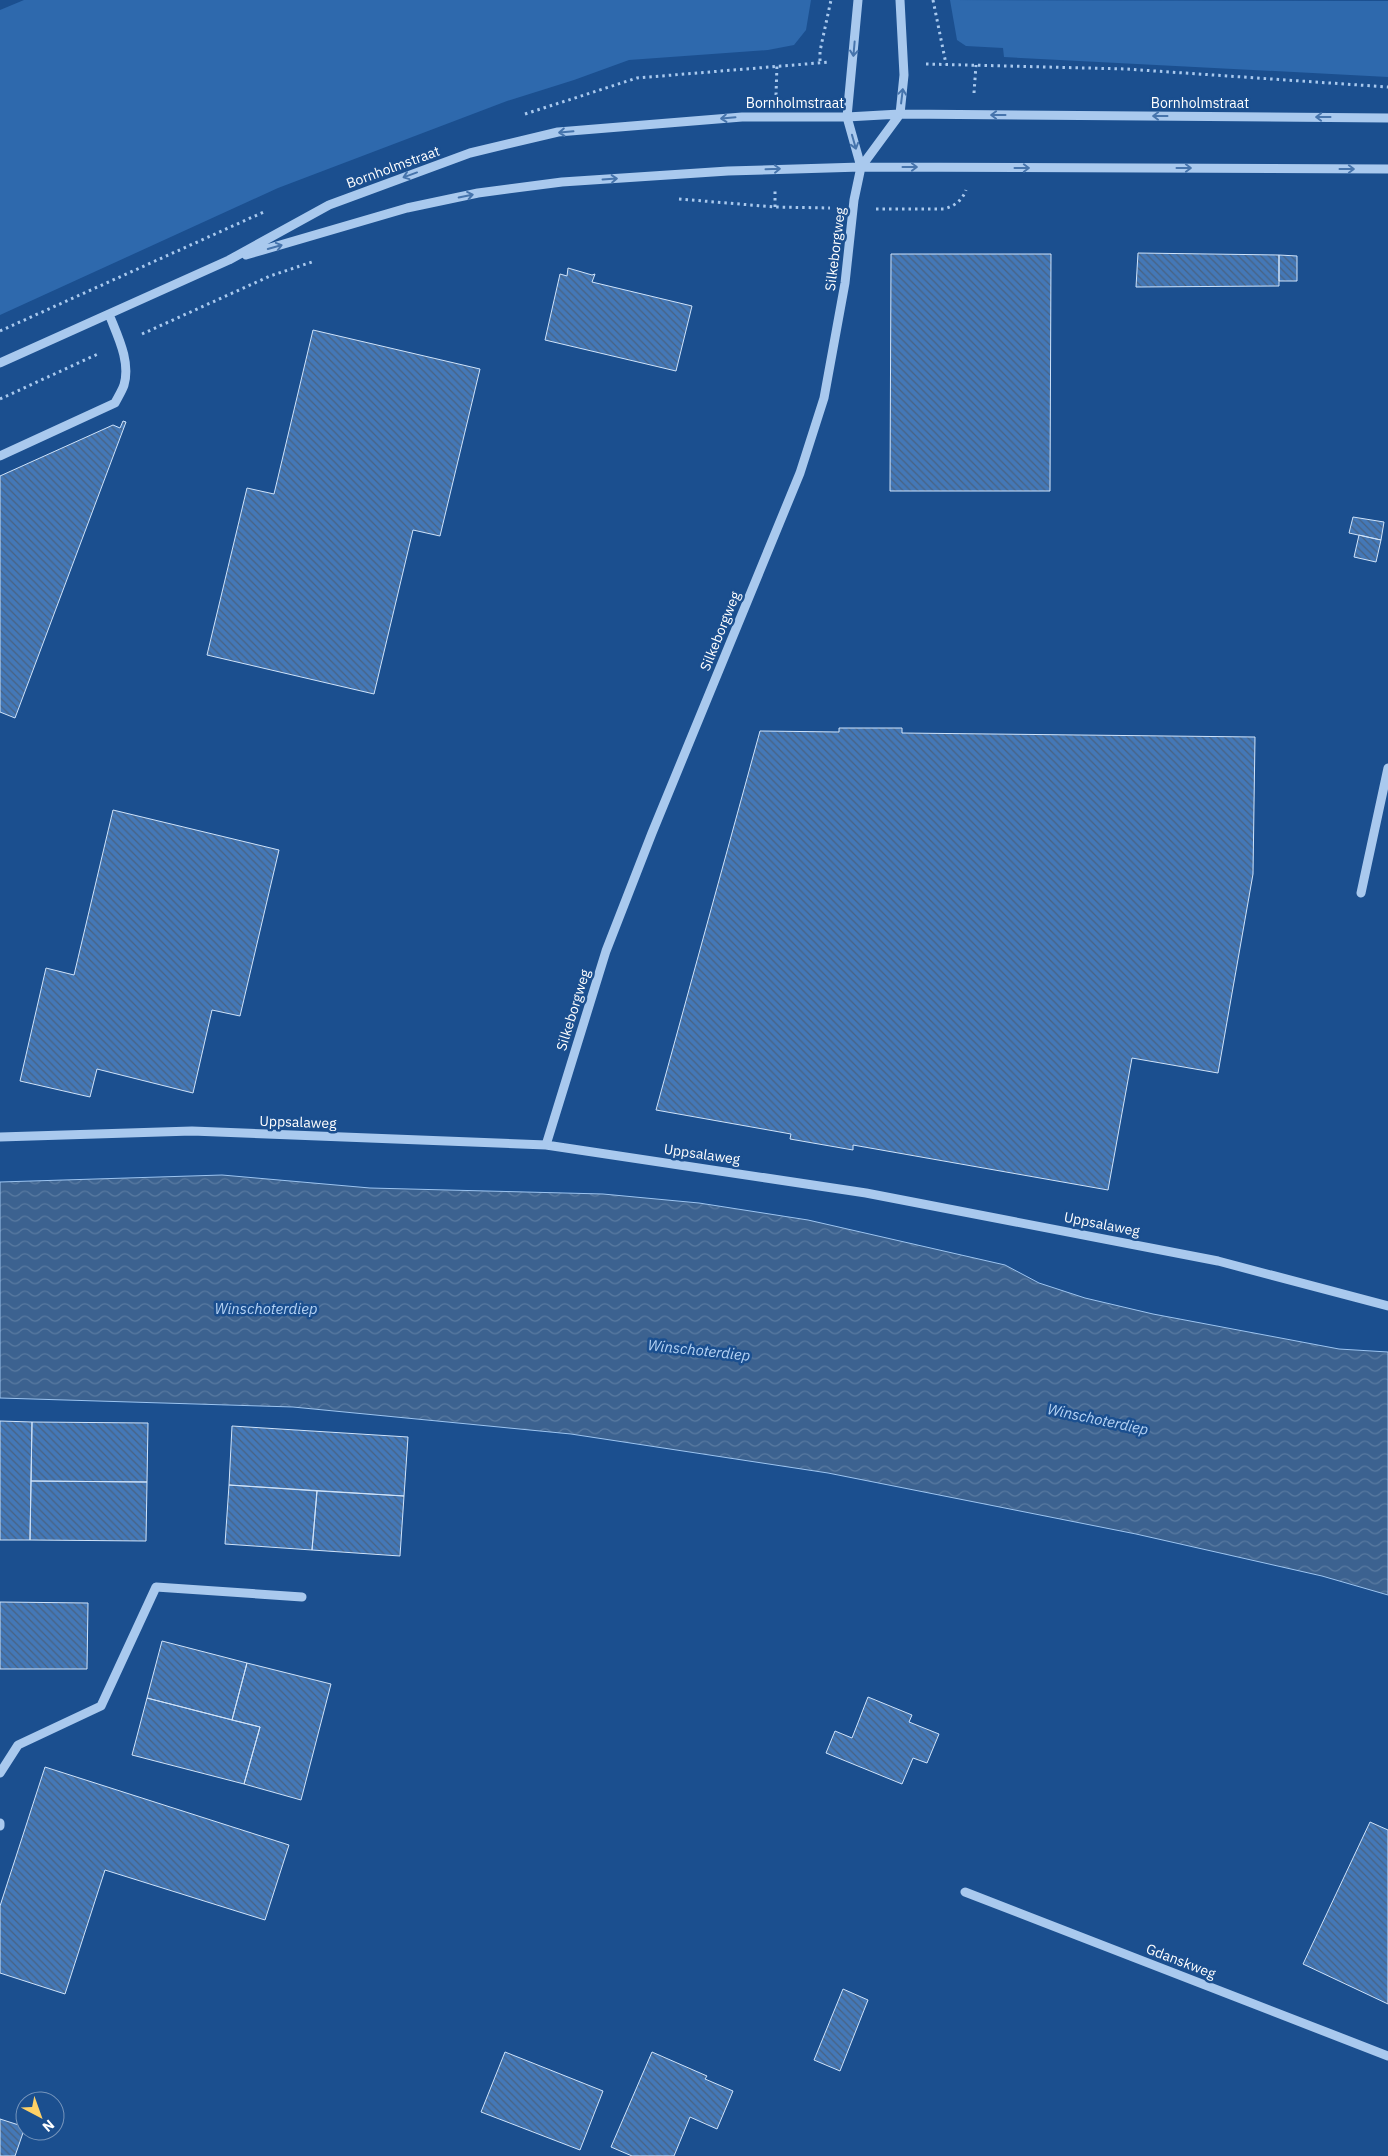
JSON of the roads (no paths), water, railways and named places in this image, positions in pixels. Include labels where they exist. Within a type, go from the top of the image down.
[{"type":"street","points":[[847,117],[858,0]]},
{"type":"street","points":[[861,167],[900,114],[904,75],[900,0]]},
{"type":"street","name":"Bornholmstraat","points":[[0,363],[228,260],[329,205],[470,153],[558,132],[742,117],[847,117],[900,114],[1388,118]]},
{"type":"street","name":"Silkeborgweg","points":[[546,1145],[606,951],[652,833],[800,473],[824,398],[845,283],[853,209],[861,167],[847,117]]},
{"type":"street","name":"Bornholmstraat","points":[[228,260],[407,208],[478,193],[562,182],[746,170],[861,167],[1388,169]]},
{"type":"street","points":[[0,456],[115,403],[124,384],[125,362],[121,344],[109,314]]},
{"type":"street","points":[[1361,893],[1388,768]]},
{"type":"street","name":"Uppsalaweg","points":[[0,1137],[192,1131],[546,1145],[866,1193],[1218,1261],[1388,1306]]},
{"type":"street","points":[[0,1773],[18,1745],[101,1706],[156,1586],[302,1597]]},
{"type":"street","name":"Gdanskweg","points":[[965,1892],[1388,2056]]},
{"type":"water","name":"Winschoterdiep","points":[[222,1175],[370,1188],[603,1194],[699,1203],[808,1220],[1005,1265],[1039,1283],[1085,1298],[1153,1314],[1339,1349],[1388,1352],[1388,1595],[1322,1576],[1136,1534],[828,1473],[571,1434],[293,1407],[0,1398],[0,1182]]}]
